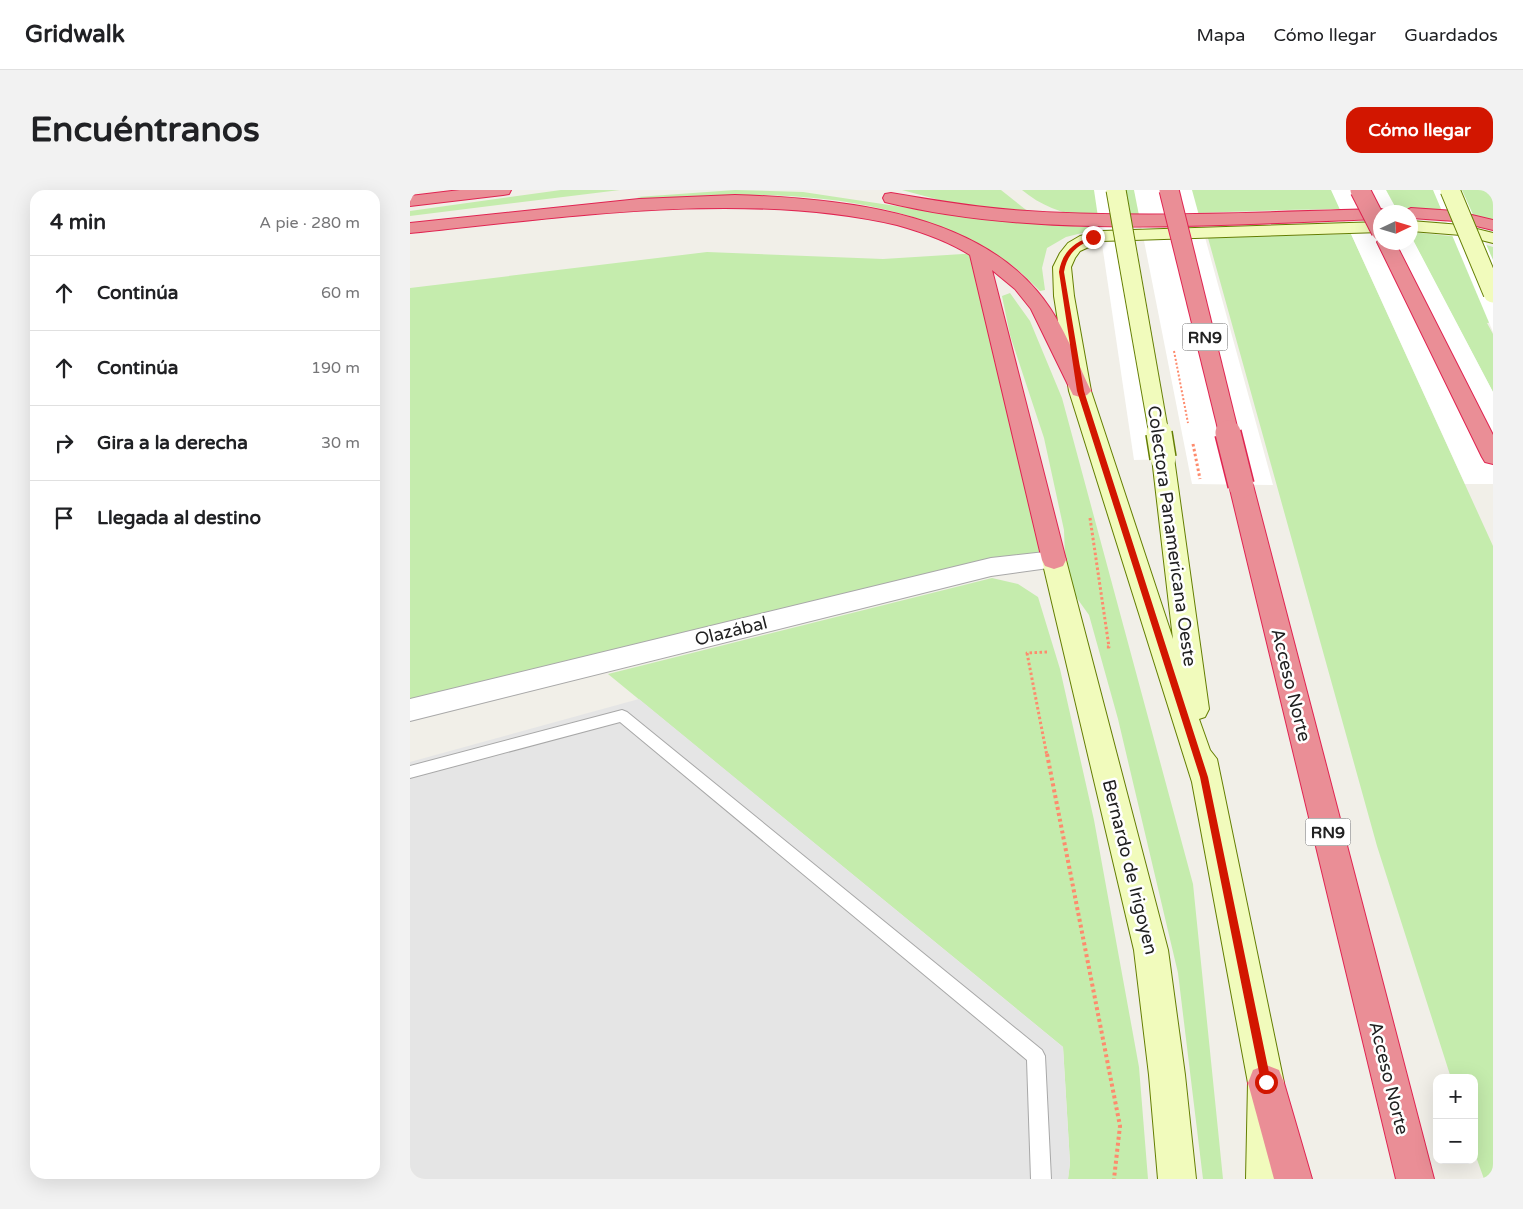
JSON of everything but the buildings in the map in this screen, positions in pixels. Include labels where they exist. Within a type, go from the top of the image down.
[{"type":"highway","points":[[410,201],[503,190]]},
{"type":"highway","points":[[410,223],[672,190]]},
{"type":"highway","name":"Acceso Norte","points":[[1169,190],[1415,1179]]},
{"type":"highway","points":[[1360,190],[1373,215]]},
{"type":"highway","points":[[879,196],[959,211],[1052,220],[1373,214]]},
{"type":"highway","points":[[410,228],[670,201],[734,198],[783,198],[837,203],[900,216],[950,236],[1012,276],[1029,293],[1048,321],[1080,391]]},
{"type":"highway","points":[[1418,214],[1455,216],[1493,225]]},
{"type":"highway","points":[[1390,250],[1493,456]]},
{"type":"highway","points":[[979,253],[1054,560]]},
{"type":"highway","points":[[1266,1082],[1293,1179]]},
{"type":"main road","name":"Colectora Panamericana Oeste","points":[[1116,190],[1162,458],[1204,777],[1266,1082],[1265,1179]]},
{"type":"main road","points":[[1450,190],[1493,292]]},
{"type":"main road","points":[[1418,227],[1455,229],[1493,238]]},
{"type":"main road","points":[[1204,777],[1080,391],[1062,272],[1066,257],[1079,243],[1093,237],[1110,235],[1373,229]]},
{"type":"main road","name":"Bernardo de Irigoyen","points":[[1054,560],[1151,950],[1167,1075],[1177,1179]]},
{"type":"street","name":"Olazábal","points":[[410,710],[991,567],[1054,560]]},
{"type":"lane","points":[[410,772],[622,716],[1036,1056],[1042,1179]]},
{"type":"green space","points":[[561,190],[620,190],[410,216],[410,211]]},
{"type":"green space","points":[[735,190],[803,192],[989,220],[1102,228],[1066,237],[1047,248],[1042,268],[1045,290],[1040,291],[1009,263],[968,239],[924,221],[880,208],[834,200],[787,196],[693,196],[646,199],[637,197]]},
{"type":"green space","points":[[902,190],[1001,190],[1030,213],[973,209]]},
{"type":"green space","points":[[1022,190],[1493,190],[1493,221],[1462,213],[1418,209],[1418,205],[1373,205],[1373,209],[1086,217],[1068,214],[1036,200]]},
{"type":"green space","points":[[1418,233],[1460,237],[1493,247],[1493,322],[1487,323],[1493,334],[1493,392],[1418,250]]},
{"type":"green space","points":[[1351,234],[1493,546],[1493,1179],[1484,1179],[1478,1162],[1478,1074],[1450,1074],[1377,846],[1208,238]]},
{"type":"green space","points":[[707,252],[883,259],[979,253],[1054,560],[410,710],[410,288]]},
{"type":"green space","points":[[1010,293],[1030,321],[1062,398],[1193,884],[1223,1179],[1203,1179],[1178,973],[1118,719],[1089,615],[1066,583],[1064,530],[1044,438],[1010,335],[1002,296]]},
{"type":"green space","points":[[992,578],[1018,584],[1038,597],[1060,669],[1094,820],[1139,1067],[1148,1179],[1068,1179],[1070,1163],[1063,1047],[608,674]]},
{"type":"shaded area","points":[[639,699],[1063,1047],[1070,1163],[1068,1179],[410,1179],[410,762]]},
{"type":"pier","points":[[1094,190],[1121,190],[1171,459],[1134,460]]},
{"type":"pier","points":[[1134,190],[1192,190],[1273,485],[1192,484]]},
{"type":"pier","points":[[1331,190],[1386,190],[1394,205],[1373,205],[1373,250],[1418,249],[1493,392],[1493,484],[1465,484]]},
{"type":"pier","points":[[1433,190],[1462,190],[1493,260],[1493,332]]},
{"type":"route","points":[[1093,237],[1079,243],[1070,250],[1063,261],[1062,272],[1064,296],[1080,391],[1204,777],[1266,1082]]}]
